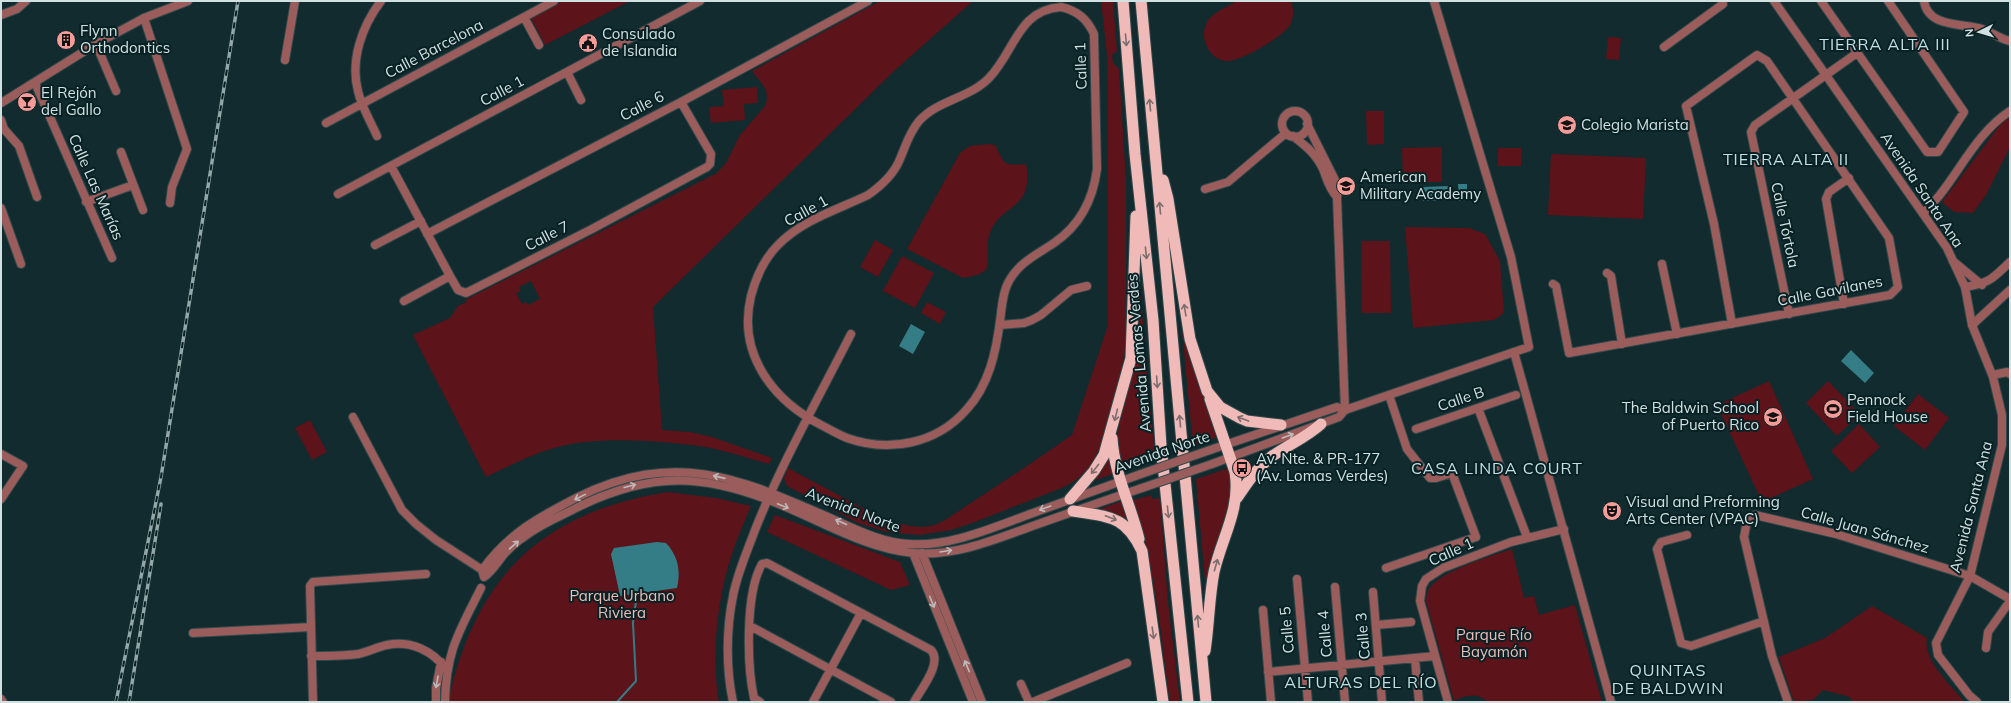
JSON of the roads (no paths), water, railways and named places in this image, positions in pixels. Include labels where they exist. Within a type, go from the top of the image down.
[{"type":"highway","name":"Avenida Lomas Verdes","points":[[1123,1],[1135,154],[1153,320],[1161,446],[1188,702]]},
{"type":"highway","points":[[1141,1],[1206,702]]},
{"type":"highway","points":[[1154,144],[1168,199],[1190,339],[1235,472],[1237,498]]},
{"type":"highway","points":[[1070,499],[1100,463],[1112,434],[1131,358],[1136,210],[1135,154]]},
{"type":"highway","points":[[1207,391],[1220,406],[1240,418],[1247,421],[1281,425]]},
{"type":"highway","points":[[1203,673],[1211,588],[1237,498],[1252,476],[1270,458],[1303,439],[1321,424]]},
{"type":"highway","points":[[1112,434],[1114,456],[1133,513],[1142,551],[1163,702]]},
{"type":"highway","points":[[1073,512],[1104,516],[1121,523],[1128,527],[1135,536],[1142,551]]},
{"type":"street","points":[[1,15],[16,9],[26,1]]},
{"type":"street","points":[[1,103],[96,44],[173,4],[188,1]]},
{"type":"street","points":[[285,60],[295,1]]},
{"type":"street","points":[[377,136],[362,104],[356,77],[359,41],[371,15],[381,1]]},
{"type":"street","name":"Calle Barcelona","points":[[326,123],[554,1]]},
{"type":"street","name":"Calle 1","points":[[338,194],[700,1]]},
{"type":"street","name":"Calle 6","points":[[427,234],[682,102],[868,1]]},
{"type":"street","name":"Avenida Norte","points":[[353,417],[402,510],[416,524],[436,540],[485,573],[499,548],[525,526],[587,493],[629,478],[670,471],[698,473],[722,477],[922,553],[940,552],[971,546],[1212,464],[1339,417],[1345,410],[1529,347],[1511,257],[1434,1]]},
{"type":"street","points":[[1664,47],[1723,4],[1722,1]]},
{"type":"street","name":"Avenida Santa Ana","points":[[1774,1],[1947,248],[1965,287],[1972,325],[1993,375],[2002,415],[2002,445],[1970,576],[1936,642],[1938,655],[1969,695],[1977,702]]},
{"type":"street","points":[[1821,1],[1927,152],[1938,152],[1964,112],[1888,1]]},
{"type":"street","points":[[1924,1],[1933,16],[1940,21],[1982,29],[2001,39],[2010,41]]},
{"type":"street","name":"Calle 1","points":[[1061,7],[1078,13],[1090,25],[1094,34],[1096,181],[1086,207],[1074,226],[1065,236],[1029,258],[1013,274],[1004,294],[994,356],[983,386],[960,417],[939,432],[907,444],[877,445],[846,438],[806,418],[784,401],[764,376],[752,348],[749,331],[748,311],[753,287],[760,271],[776,247],[800,227],[868,195],[878,188],[896,167],[908,136],[921,120],[932,110],[972,90],[989,78],[1026,23],[1034,15],[1050,8],[1061,7]]},
{"type":"street","points":[[524,17],[539,45]]},
{"type":"street","points":[[144,18],[187,148],[172,187],[170,204]]},
{"type":"street","points":[[96,44],[116,91]]},
{"type":"street","name":"Calle Tórtola","points":[[1789,314],[1751,132],[1754,125],[1857,53]]},
{"type":"street","name":"Calle Gavilanes","points":[[1553,284],[1556,286],[1569,353],[1789,314],[1890,295],[1898,287],[1889,238],[1767,61],[1757,55],[1686,106],[1714,224],[1732,324]]},
{"type":"street","points":[[567,72],[581,100]]},
{"type":"street","name":"Calle Las Marías","points":[[35,83],[86,202],[112,258]]},
{"type":"street","name":"Calle 7","points":[[391,166],[450,276],[462,293],[470,291],[592,229],[707,167],[710,164],[711,154],[682,102]]},
{"type":"street","points":[[1923,214],[1928,206],[1938,197],[1985,134],[1997,121],[2010,111]]},
{"type":"street","points":[[1337,197],[1332,192],[1323,169],[1311,150],[1290,134],[1282,121],[1286,114],[1290,112],[1302,113],[1307,120],[1307,124],[1339,188],[1337,197],[1345,410]]},
{"type":"street","points":[[1,120],[4,129],[19,146],[37,197]]},
{"type":"street","points":[[1205,189],[1228,182],[1290,134],[1304,132],[1307,124]]},
{"type":"street","points":[[121,152],[143,210]]},
{"type":"street","points":[[1844,304],[1826,199],[1829,192],[1849,178]]},
{"type":"street","points":[[86,202],[133,185]]},
{"type":"street","points":[[1,208],[21,264]]},
{"type":"street","points":[[375,245],[421,221]]},
{"type":"street","points":[[1953,260],[1982,284]]},
{"type":"street","points":[[1965,287],[1982,284],[1991,280],[2010,262]]},
{"type":"street","points":[[1662,264],[1677,334]]},
{"type":"street","points":[[1607,273],[1611,276],[1622,344]]},
{"type":"street","points":[[404,301],[450,276]]},
{"type":"street","points":[[1000,325],[1024,323],[1041,316],[1071,290],[1087,286]]},
{"type":"street","points":[[1972,325],[2010,290]]},
{"type":"street","points":[[733,702],[729,661],[729,619],[733,596],[743,562],[769,496],[806,418],[851,334]]},
{"type":"street","points":[[1514,352],[1611,702]]},
{"type":"street","points":[[1993,375],[2007,372],[2010,374]]},
{"type":"street","points":[[1386,568],[1476,536],[1452,473],[1436,478],[1430,478],[1407,449],[1389,395]]},
{"type":"street","name":"Calle B","points":[[1416,429],[1516,395]]},
{"type":"street","name":"Avenida Norte","points":[[911,549],[919,544],[948,541],[981,531],[1281,425],[1337,407],[1345,410]]},
{"type":"street","points":[[1478,408],[1527,537]]},
{"type":"street","points":[[1,454],[24,466],[1,500]]},
{"type":"street","name":"Calle Juan Sánchez","points":[[1788,702],[1772,656],[1744,536],[1747,521],[1755,514],[1836,534],[1970,576]]},
{"type":"street","name":"Calle 1","points":[[1448,702],[1420,601],[1422,586],[1426,578],[1443,568],[1527,537],[1564,529]]},
{"type":"street","points":[[1687,536],[1662,542],[1657,549],[1681,643],[1691,646],[1764,622]]},
{"type":"street","points":[[919,544],[982,702]]},
{"type":"street","points":[[911,549],[973,702]]},
{"type":"street","points":[[760,702],[754,698],[751,685],[749,667],[750,626],[753,597],[759,570],[762,564],[767,563],[926,647],[935,655],[936,663],[914,702]]},
{"type":"street","points":[[313,702],[310,586],[313,582],[426,574]]},
{"type":"street","points":[[1970,576],[2010,600],[1988,632],[1986,648]]},
{"type":"street","name":"Calle 5","points":[[1297,579],[1308,702]]},
{"type":"street","name":"Calle 4","points":[[1335,587],[1345,702]]},
{"type":"street","points":[[445,702],[447,670],[459,629],[481,588]]},
{"type":"street","name":"Calle 3","points":[[1373,592],[1382,702]]},
{"type":"street","points":[[1263,610],[1270,702]]},
{"type":"street","points":[[813,702],[861,613]]},
{"type":"street","points":[[1376,624],[1411,622]]},
{"type":"street","points":[[750,626],[891,702]]},
{"type":"street","points":[[193,633],[311,628]]},
{"type":"street","points":[[312,656],[355,654],[388,645],[400,644],[424,650],[441,662],[447,670]]},
{"type":"street","points":[[1268,672],[1435,656]]},
{"type":"street","points":[[1415,659],[1419,702]]},
{"type":"street","points":[[436,702],[436,688],[441,662]]},
{"type":"street","points":[[1033,702],[1127,663]]},
{"type":"street","points":[[1022,684],[1029,702]]},
{"type":"water","points":[[1458,184],[1467,184],[1467,200],[1459,201]]},
{"type":"water","points":[[1448,186],[1448,200],[1423,201],[1423,187]]},
{"type":"water","points":[[911,324],[925,332],[913,354],[899,346]]},
{"type":"water","points":[[1851,350],[1874,373],[1865,383],[1841,361]]},
{"type":"water","points":[[657,542],[666,543],[676,558],[679,575],[677,588],[620,596],[611,554],[614,548]]},
{"type":"waterway","points":[[617,702],[636,681],[633,623],[637,594]]},
{"type":"railway","points":[[116,702],[161,477],[238,1]]},
{"type":"railway","points":[[129,702],[161,504]]},
{"type":"place","name":"Flynn Orthodontics","points":[[66,40]]},
{"type":"place","name":"Consulado de Islandia","points":[[588,43]]},
{"type":"place","name":"El Rejón del Gallo","points":[[27,102]]},
{"type":"place","name":"Colegio Marista","points":[[1567,125]]},
{"type":"place","name":"American Military Academy","points":[[1346,186]]},
{"type":"place","name":"Pennock Field House","points":[[1833,409]]},
{"type":"place","name":"The Baldwin School of Puerto Rico","points":[[1773,417]]},
{"type":"place","name":"Av. Nte. & PR-177 (Av. Lomas Verdes)","points":[[1242,468]]},
{"type":"place","name":"Visual and Preforming Arts Center (VPAC)","points":[[1612,511]]},
{"type":"district","name":"TIERRA ALTA III","points":[[1885,44]]},
{"type":"district","name":"TIERRA ALTA II","points":[[1786,159]]},
{"type":"district","name":"CASA LINDA COURT","points":[[1497,468]]},
{"type":"district","name":"QUINTAS DE BALDWIN","points":[[1668,679]]},
{"type":"district","name":"ALTURAS DEL RÍO","points":[[1361,682]]},
{"type":"park label","name":"Parque Urbano Riviera","points":[[622,604]]},
{"type":"park label","name":"Parque Río Bayamón","points":[[1494,644]]}]
